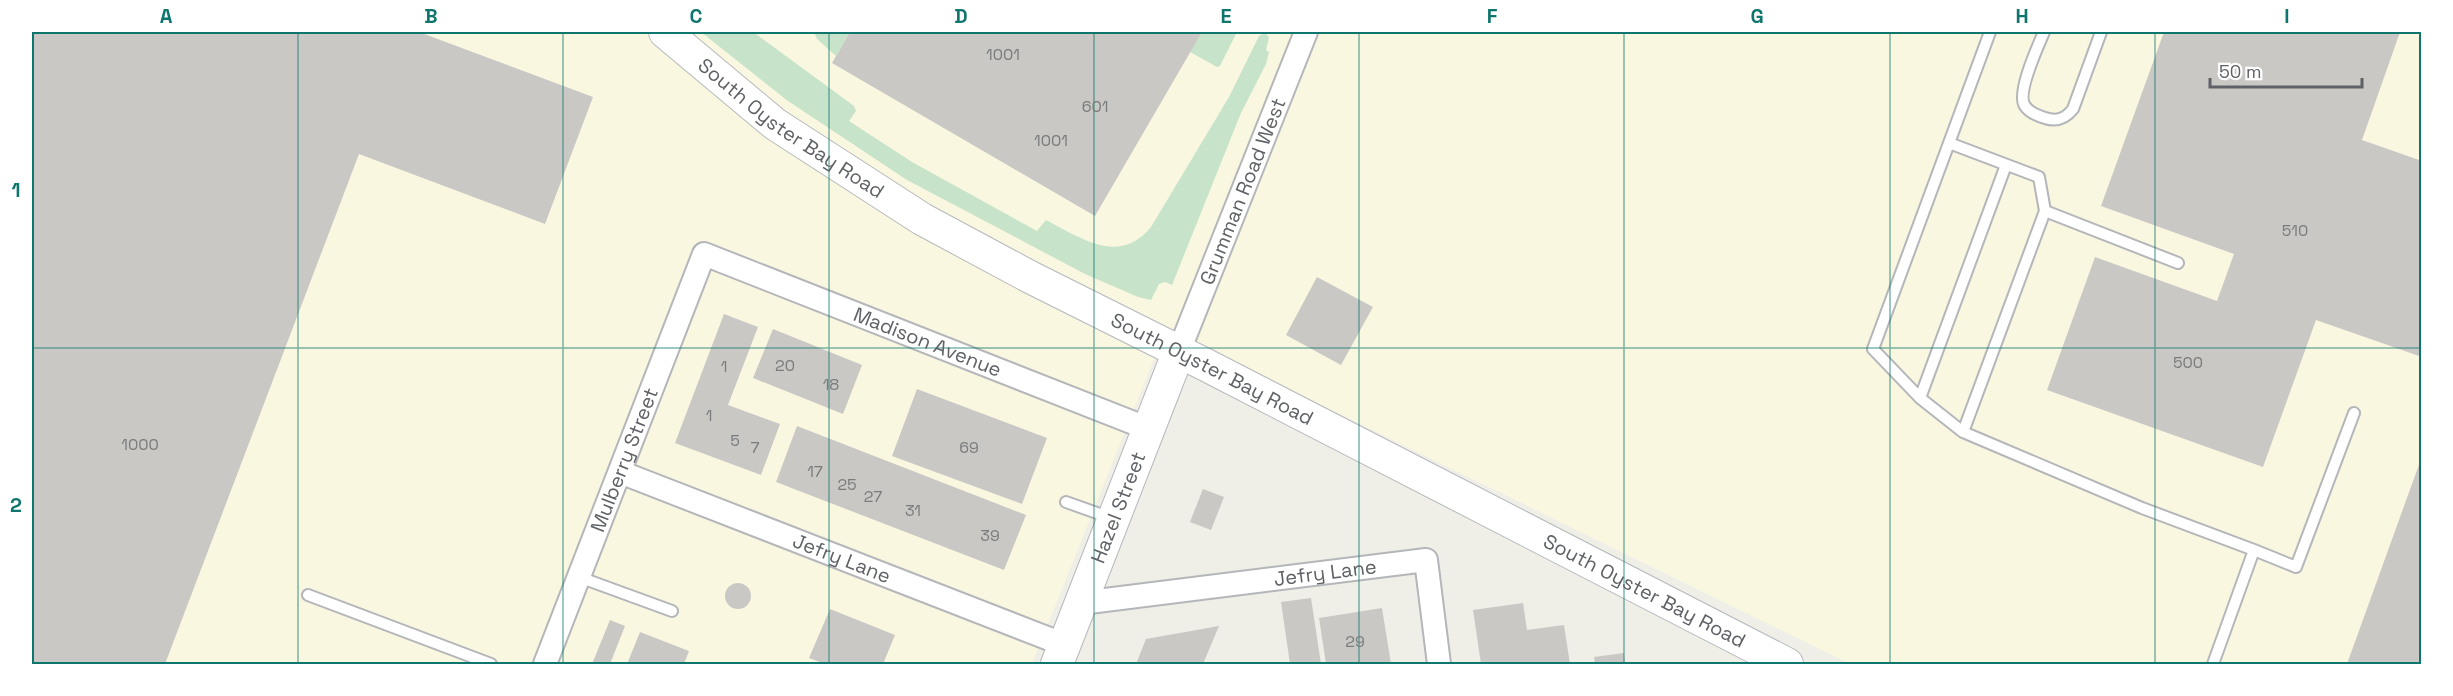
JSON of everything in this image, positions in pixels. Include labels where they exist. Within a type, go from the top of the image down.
[{"type":"main road","name":"South Oyster Bay Road","points":[[665,32],[775,124],[922,219],[1030,277],[1179,351],[1787,664]]},
{"type":"main road","name":"Hazel Street","points":[[1061,655],[1179,351]]},
{"type":"street","name":"Grumman Road West","points":[[1179,351],[1306,32]]},
{"type":"street","name":"Madison Avenue","points":[[704,254],[1149,429]]},
{"type":"street","name":"Mulberry Street","points":[[545,664],[704,254]]},
{"type":"street","name":"Jefry Lane","points":[[620,472],[1061,655]]},
{"type":"street","name":"Jefry Lane","points":[[1081,603],[1426,560],[1439,664]]},
{"type":"lane","points":[[1990,32],[1873,349],[1920,398],[1963,432],[2142,508],[2296,567],[2354,413]]},
{"type":"lane","points":[[2044,32],[2021,95],[2024,106],[2030,111],[2053,121],[2064,117],[2073,109],[2101,32]]},
{"type":"lane","points":[[1949,143],[2039,177],[2046,212],[1963,432]]},
{"type":"lane","points":[[1920,398],[2006,165]]},
{"type":"lane","points":[[2046,212],[2178,263]]},
{"type":"lane","points":[[1066,502],[1114,519]]},
{"type":"lane","points":[[2213,664],[2254,550]]},
{"type":"lane","points":[[579,577],[672,611]]},
{"type":"lane","points":[[308,595],[491,664]]},
{"type":"shaded area","points":[[32,32],[2421,32],[2421,664],[1850,664],[1166,329],[1032,664],[32,664]]},
{"type":"green space","points":[[701,32],[753,32],[854,106],[856,111],[849,121],[912,162],[1037,231],[1046,220],[1086,240],[1113,247],[1126,245],[1139,239],[1151,227],[1229,97],[1259,36],[1265,33],[1269,37],[1266,50],[1269,52],[1266,64],[1241,113],[1172,285],[1165,282],[1159,284],[1151,300],[1138,297],[1085,274],[907,180],[788,101]]},
{"type":"green space","points":[[814,32],[850,32],[836,56],[817,39]]},
{"type":"green space","points":[[1202,32],[1237,32],[1220,66],[1217,67],[1190,52]]},
{"type":"building","points":[[32,32],[419,32],[593,97],[545,224],[359,154],[165,664],[32,663]]},
{"type":"building","points":[[850,32],[1202,32],[1095,216],[832,63]]},
{"type":"building","points":[[2164,32],[2400,32],[2362,140],[2422,161],[2422,357],[2316,320],[2263,467],[2047,390],[2095,257],[2217,301],[2234,254],[2101,206]]},
{"type":"building","points":[[1317,277],[1373,307],[1341,365],[1286,335]]},
{"type":"building","points":[[724,314],[758,327],[728,405],[780,424],[761,475],[675,443]]},
{"type":"building","points":[[773,329],[862,365],[843,414],[753,378]]},
{"type":"building","points":[[917,389],[1047,438],[1022,504],[892,456]]},
{"type":"building","points":[[797,426],[1026,515],[1004,570],[776,482]]},
{"type":"building","points":[[2421,459],[2422,664],[2347,664]]},
{"type":"building","points":[[1203,489],[1224,497],[1211,530],[1190,522]]},
{"type":"building","points":[[738,583],[747,587],[751,596],[747,605],[738,609],[729,605],[725,596],[729,587]]},
{"type":"building","points":[[1311,598],[1321,664],[1290,664],[1281,602]]},
{"type":"building","points":[[1523,603],[1527,630],[1564,625],[1570,664],[1481,664],[1473,610]]},
{"type":"building","points":[[1382,608],[1391,664],[1326,664],[1319,618]]},
{"type":"building","points":[[830,609],[895,635],[883,664],[825,664],[809,658]]},
{"type":"building","points":[[610,620],[625,626],[610,664],[592,664]]},
{"type":"building","points":[[1219,626],[1203,664],[1136,664],[1146,639]]},
{"type":"building","points":[[640,632],[689,651],[684,664],[627,664]]},
{"type":"building","points":[[1624,653],[1625,664],[1595,664],[1594,657]]}]
